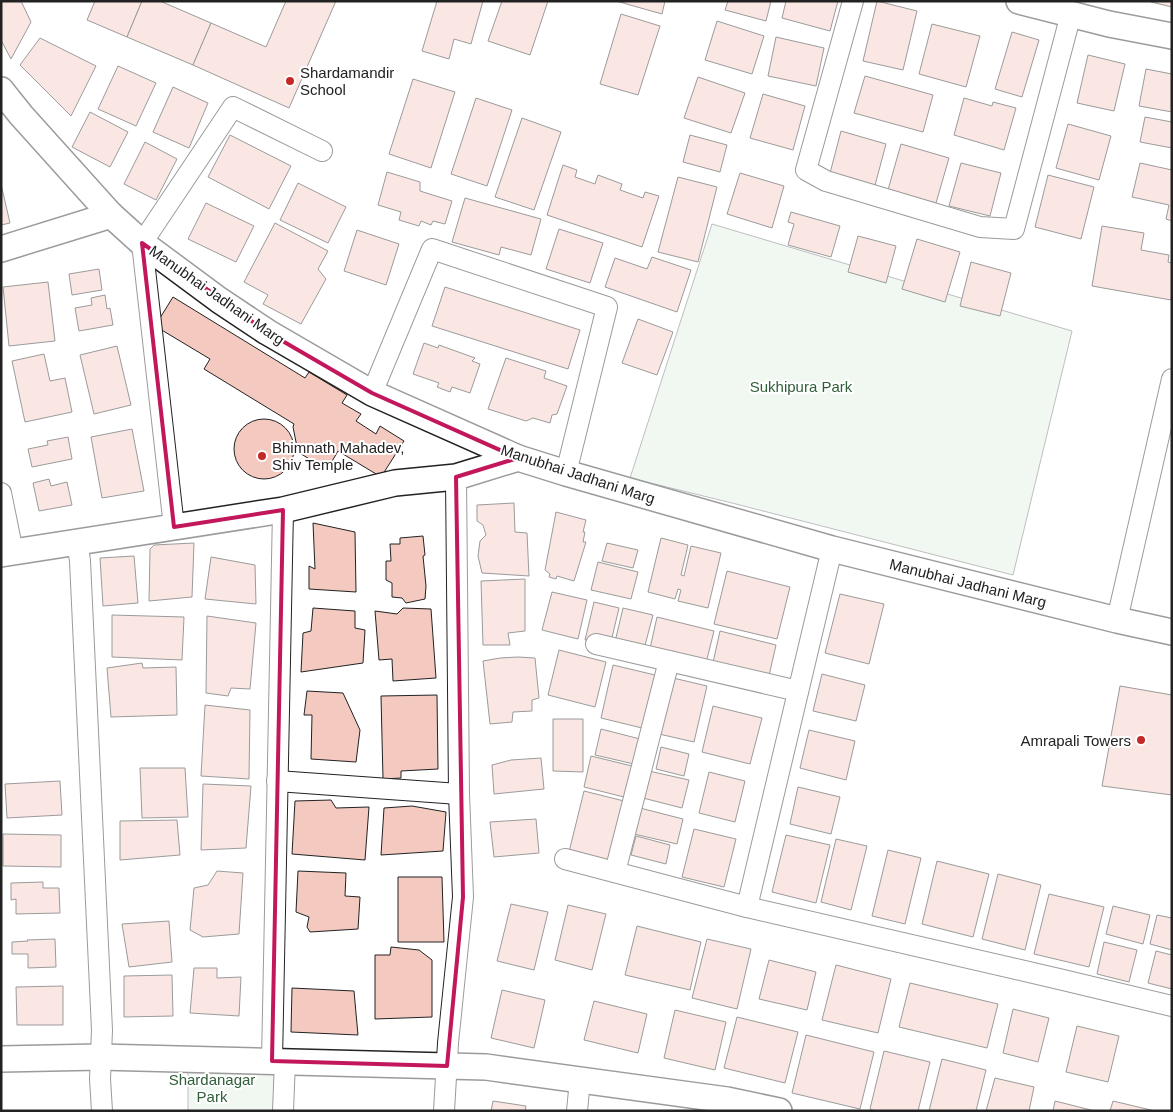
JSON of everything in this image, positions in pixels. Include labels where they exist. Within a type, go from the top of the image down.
[{"type":"street","points":[[853,1],[806,170],[826,181],[980,227],[1014,229],[1071,14]]},
{"type":"street","points":[[1019,1],[1108,24],[1172,36]]},
{"type":"street","name":"Manubhai Jadhani Marg","points":[[1,90],[21,115],[111,215],[142,243],[219,300],[267,332],[372,394],[518,458],[566,473],[832,549],[1172,632]]},
{"type":"street","points":[[174,527],[142,243],[233,107],[322,151]]},
{"type":"street","points":[[1,250],[111,215]]},
{"type":"street","points":[[372,394],[432,249],[607,307],[566,473]]},
{"type":"street","points":[[1117,620],[1172,379]]},
{"type":"street","points":[[1,493],[7,553],[283,510],[395,483],[456,477],[518,458]]},
{"type":"street","points":[[444,1111],[448,1044],[463,897],[459,794],[456,477]]},
{"type":"street","points":[[283,510],[277,781],[278,1061],[283,1111]]},
{"type":"street","points":[[77,542],[80,560],[101,1000],[102,1030],[100,1057],[102,1111]]},
{"type":"street","points":[[747,906],[832,549]]},
{"type":"street","points":[[596,644],[798,691]]},
{"type":"street","points":[[615,872],[669,661]]},
{"type":"street","points":[[277,781],[459,794]]},
{"type":"street","points":[[565,859],[747,906],[1172,1006]]},
{"type":"street","points":[[1,1059],[100,1057],[486,1068],[727,1100],[779,1111]]},
{"type":"street","points":[[577,1111],[580,1080]]},
{"type":"highlighted area","points":[[142,243],[267,332],[372,393],[518,458],[456,477],[463,897],[447,1066],[272,1061],[283,510],[174,527]]},
{"type":"green space","name":"Sukhipura Park","points":[[712,224],[1072,331],[1013,575],[630,478]]},
{"type":"green space","name":"Shardanagar Park","points":[[188,1063],[275,1067],[274,1111],[188,1111]]},
{"type":"building","points":[[1,1],[21,1],[31,22],[11,59],[1,40]]},
{"type":"building","points":[[95,1],[142,1],[127,37],[87,20]]},
{"type":"building","points":[[142,1],[160,1],[211,23],[193,65],[127,37]]},
{"type":"building","points":[[286,1],[336,1],[289,108],[193,65],[211,23],[266,47]]},
{"type":"building","points":[[437,1],[483,1],[471,44],[454,39],[449,59],[422,51]]},
{"type":"building","points":[[502,1],[548,1],[530,55],[488,41]]},
{"type":"building","points":[[616,1],[665,1],[662,14]]},
{"type":"building","points":[[728,1],[771,1],[766,21],[725,10]]},
{"type":"building","points":[[786,1],[838,1],[830,31],[782,18]]},
{"type":"building","points":[[877,1],[917,11],[903,70],[863,61]]},
{"type":"building","points":[[1151,1],[1172,1],[1172,7],[1151,2]]},
{"type":"building","points":[[621,14],[660,26],[638,95],[600,84]]},
{"type":"building","points":[[717,21],[764,36],[752,74],[705,60]]},
{"type":"building","points":[[932,24],[980,36],[966,87],[919,74]]},
{"type":"building","points":[[1012,32],[1039,40],[1022,97],[995,89]]},
{"type":"building","points":[[776,37],[824,48],[816,86],[768,76]]},
{"type":"building","points":[[40,38],[96,66],[71,116],[20,65]]},
{"type":"building","points":[[1088,55],[1125,64],[1114,111],[1077,103]]},
{"type":"building","points":[[118,66],[156,83],[136,126],[98,109]]},
{"type":"building","points":[[1146,69],[1172,74],[1172,112],[1139,106]]},
{"type":"building","points":[[865,76],[933,95],[923,132],[854,113]]},
{"type":"building","points":[[698,77],[745,93],[731,133],[684,118]]},
{"type":"building","points":[[413,79],[455,92],[431,168],[389,154]]},
{"type":"building","points":[[173,87],[208,103],[189,148],[153,132]]},
{"type":"building","points":[[763,94],[805,106],[793,150],[750,138]]},
{"type":"building","points":[[476,98],[512,110],[487,186],[451,174]]},
{"type":"building","points":[[964,98],[992,106],[993,102],[1016,108],[1004,150],[954,135]]},
{"type":"building","points":[[90,112],[128,132],[110,167],[72,147]]},
{"type":"building","points":[[1145,117],[1172,122],[1172,148],[1140,142]]},
{"type":"building","points":[[522,118],[561,132],[534,210],[495,197]]},
{"type":"building","points":[[1068,124],[1111,136],[1099,180],[1056,168]]},
{"type":"building","points":[[841,131],[886,144],[874,189],[829,177]]},
{"type":"building","points":[[230,135],[291,166],[269,209],[208,177]]},
{"type":"building","points":[[690,135],[727,145],[720,172],[683,162]]},
{"type":"building","points":[[145,142],[177,159],[156,200],[124,184]]},
{"type":"building","points":[[901,144],[949,158],[936,203],[888,190]]},
{"type":"building","points":[[961,163],[1001,173],[990,216],[949,206]]},
{"type":"building","points":[[1140,163],[1172,170],[1172,221],[1166,219],[1169,205],[1132,197]]},
{"type":"building","points":[[563,165],[577,170],[575,177],[595,184],[598,175],[622,184],[620,190],[643,198],[645,192],[659,196],[642,247],[547,215]]},
{"type":"building","points":[[387,172],[420,182],[420,191],[452,201],[445,224],[433,221],[431,225],[421,221],[419,226],[399,220],[401,212],[378,205]]},
{"type":"building","points":[[740,173],[784,186],[772,228],[727,214]]},
{"type":"building","points":[[1048,175],[1094,187],[1081,239],[1035,227]]},
{"type":"building","points":[[678,177],[717,187],[698,262],[658,252]]},
{"type":"building","points":[[298,183],[346,207],[328,243],[280,220]]},
{"type":"building","points":[[1,184],[10,223],[1,225]]},
{"type":"building","points":[[465,198],[541,219],[531,255],[501,247],[499,255],[452,242]]},
{"type":"building","points":[[206,203],[254,226],[236,262],[188,239]]},
{"type":"building","points":[[791,212],[840,226],[831,257],[788,245],[794,224],[788,222]]},
{"type":"building","points":[[275,223],[328,251],[318,269],[326,279],[301,324],[263,304],[268,295],[244,282]]},
{"type":"building","points":[[1102,226],[1144,233],[1141,250],[1169,255],[1168,262],[1172,263],[1171,300],[1092,286]]},
{"type":"building","points":[[559,229],[603,243],[590,283],[546,269]]},
{"type":"building","points":[[357,230],[399,244],[386,285],[344,271]]},
{"type":"building","points":[[858,236],[896,246],[886,283],[848,272]]},
{"type":"building","points":[[917,239],[960,252],[945,302],[902,289]]},
{"type":"building","points":[[652,257],[691,270],[677,312],[605,287],[615,258],[647,269]]},
{"type":"building","points":[[971,262],[1011,273],[1000,316],[960,306]]},
{"type":"building","points":[[99,269],[102,290],[72,295],[69,274]]},
{"type":"building","points":[[48,282],[55,341],[9,346],[3,287]]},
{"type":"building","points":[[445,287],[580,330],[568,369],[432,326]]},
{"type":"building","points":[[105,295],[107,309],[110,308],[113,325],[79,331],[75,308],[92,305],[91,298]]},
{"type":"building","points":[[173,297],[305,378],[309,372],[347,395],[342,403],[361,414],[356,421],[376,434],[380,426],[404,441],[381,477],[338,451],[327,470],[298,452],[294,424],[204,369],[210,359],[155,326]]},
{"type":"building","points":[[638,319],[673,332],[657,375],[622,363]]},
{"type":"building","points":[[424,343],[438,348],[439,345],[475,358],[472,361],[480,364],[470,393],[452,387],[450,392],[437,387],[439,383],[413,374]]},
{"type":"building","points":[[117,346],[131,405],[94,414],[80,355]]},
{"type":"building","points":[[44,354],[50,381],[65,378],[72,412],[25,422],[12,361]]},
{"type":"building","points":[[506,358],[546,371],[544,378],[567,386],[557,414],[552,415],[550,423],[533,418],[526,421],[488,409]]},
{"type":"building","points":[[264,419],[281,424],[289,432],[294,449],[289,466],[281,474],[264,479],[247,474],[239,466],[234,449],[239,432],[247,424]]},
{"type":"building","points":[[132,429],[144,491],[102,498],[91,437]]},
{"type":"building","points":[[68,437],[72,459],[32,467],[28,449],[48,445],[47,441]]},
{"type":"building","points":[[49,479],[51,486],[67,482],[72,505],[39,511],[33,483]]},
{"type":"building","points":[[514,503],[515,532],[527,533],[529,576],[482,573],[478,556],[480,541],[486,535],[483,525],[477,521],[477,505]]},
{"type":"building","points":[[556,512],[586,520],[583,542],[586,542],[574,581],[557,576],[556,579],[549,577],[550,574],[545,570]]},
{"type":"building","points":[[313,523],[355,532],[356,592],[309,589],[309,566],[315,569]]},
{"type":"building","points":[[423,536],[425,599],[406,603],[402,598],[392,597],[392,583],[386,580],[386,561],[391,561],[390,544],[400,544],[400,538]]},
{"type":"building","points":[[661,538],[688,545],[681,575],[684,576],[691,546],[721,553],[708,608],[678,601],[681,590],[678,589],[675,599],[648,592]]},
{"type":"building","points":[[194,543],[192,597],[149,601],[150,549],[154,545]]},
{"type":"building","points":[[607,543],[638,550],[633,568],[602,561]]},
{"type":"building","points":[[134,556],[138,603],[103,606],[100,558]]},
{"type":"building","points":[[211,557],[255,565],[256,604],[205,599]]},
{"type":"building","points":[[598,562],[638,572],[631,599],[591,590]]},
{"type":"building","points":[[727,571],[790,587],[777,639],[714,624]]},
{"type":"building","points":[[525,579],[525,631],[508,633],[510,645],[483,645],[481,581]]},
{"type":"building","points":[[552,592],[587,600],[578,639],[542,630]]},
{"type":"building","points":[[840,594],[884,604],[869,664],[825,653]]},
{"type":"building","points":[[594,602],[619,608],[610,646],[585,640]]},
{"type":"building","points":[[313,608],[355,611],[355,628],[365,630],[363,663],[301,672],[303,633],[311,631]]},
{"type":"building","points":[[403,608],[431,609],[436,678],[393,681],[392,659],[379,660],[375,611],[397,614]]},
{"type":"building","points":[[623,608],[653,615],[643,653],[614,646]]},
{"type":"building","points":[[112,615],[184,617],[182,660],[112,657]]},
{"type":"building","points":[[207,616],[256,623],[250,689],[231,688],[228,696],[206,693]]},
{"type":"building","points":[[657,617],[714,631],[705,667],[649,653]]},
{"type":"building","points":[[720,631],[776,645],[768,680],[712,667]]},
{"type":"building","points":[[559,650],[606,662],[595,707],[548,695]]},
{"type":"building","points":[[518,657],[535,658],[539,698],[532,700],[532,711],[513,712],[512,722],[490,724],[483,661]]},
{"type":"building","points":[[142,663],[143,668],[176,667],[177,715],[111,717],[107,668]]},
{"type":"building","points":[[613,665],[655,675],[642,728],[601,718]]},
{"type":"building","points":[[822,674],[865,685],[856,721],[813,711]]},
{"type":"building","points":[[673,678],[707,686],[694,742],[659,734]]},
{"type":"building","name":"Amrapali Towers","points":[[1120,686],[1172,695],[1172,795],[1102,786]]},
{"type":"building","points":[[307,691],[343,693],[360,730],[356,762],[311,759],[312,715],[304,715]]},
{"type":"building","points":[[437,695],[438,769],[401,771],[401,778],[383,779],[381,696]]},
{"type":"building","points":[[205,705],[250,710],[249,779],[201,776]]},
{"type":"building","points":[[713,706],[762,718],[750,764],[702,752]]},
{"type":"building","points":[[553,719],[583,719],[583,772],[553,771]]},
{"type":"building","points":[[601,729],[640,739],[634,764],[595,755]]},
{"type":"building","points":[[809,730],[855,741],[846,780],[800,768]]},
{"type":"building","points":[[661,747],[689,754],[684,776],[656,769]]},
{"type":"building","points":[[591,756],[632,766],[624,797],[584,787]]},
{"type":"building","points":[[541,758],[544,789],[494,794],[492,765],[511,760]]},
{"type":"building","points":[[140,768],[185,768],[188,817],[142,818]]},
{"type":"building","points":[[649,771],[689,780],[682,808],[643,798]]},
{"type":"building","points":[[709,772],[745,781],[735,822],[699,813]]},
{"type":"building","points":[[60,781],[62,815],[7,818],[5,784]]},
{"type":"building","points":[[203,784],[251,786],[246,848],[201,850]]},
{"type":"building","points":[[798,787],[840,797],[831,834],[790,824]]},
{"type":"building","points":[[584,791],[624,801],[609,862],[569,852]]},
{"type":"building","points":[[331,800],[336,808],[369,807],[365,860],[292,854],[295,801]]},
{"type":"building","points":[[412,806],[446,812],[443,851],[381,855],[384,808]]},
{"type":"building","points":[[640,808],[683,819],[677,844],[634,834]]},
{"type":"building","points":[[536,819],[539,853],[494,857],[490,822]]},
{"type":"building","points":[[177,820],[180,855],[120,860],[120,821]]},
{"type":"building","points":[[694,829],[736,839],[724,887],[682,877]]},
{"type":"building","points":[[3,834],[61,835],[61,867],[3,866]]},
{"type":"building","points":[[786,835],[830,845],[816,903],[772,892]]},
{"type":"building","points":[[636,836],[670,845],[666,864],[631,855]]},
{"type":"building","points":[[836,839],[867,846],[851,910],[821,902]]},
{"type":"building","points":[[888,850],[921,858],[905,924],[872,916]]},
{"type":"building","points":[[937,861],[989,874],[973,937],[922,924]]},
{"type":"building","points":[[217,871],[243,873],[239,934],[203,937],[190,930],[194,888],[208,885]]},
{"type":"building","points":[[298,871],[346,873],[345,896],[360,897],[358,929],[310,932],[307,927],[309,917],[296,912]]},
{"type":"building","points":[[998,874],[1041,885],[1025,950],[982,939]]},
{"type":"building","points":[[398,877],[442,877],[444,942],[398,942]]},
{"type":"building","points":[[43,882],[43,888],[59,888],[60,913],[16,914],[16,899],[11,900],[11,883]]},
{"type":"building","points":[[1049,894],[1104,907],[1089,967],[1034,954]]},
{"type":"building","points":[[511,904],[548,912],[534,970],[497,961]]},
{"type":"building","points":[[568,905],[606,914],[592,970],[555,960]]},
{"type":"building","points":[[1113,906],[1150,915],[1143,944],[1106,934]]},
{"type":"building","points":[[1157,915],[1172,918],[1172,950],[1150,944]]},
{"type":"building","points":[[169,921],[172,962],[129,967],[122,924]]},
{"type":"building","points":[[637,926],[701,942],[690,990],[625,975]]},
{"type":"building","points":[[55,939],[56,967],[28,968],[28,954],[12,954],[12,942]]},
{"type":"building","points":[[707,939],[751,949],[737,1009],[692,998]]},
{"type":"building","points":[[1104,942],[1137,950],[1129,982],[1097,974]]},
{"type":"building","points":[[391,947],[419,950],[432,960],[432,1017],[375,1019],[375,955],[390,955]]},
{"type":"building","points":[[1156,951],[1172,955],[1172,989],[1148,983]]},
{"type":"building","points":[[769,960],[816,972],[807,1010],[759,999]]},
{"type":"building","points":[[836,965],[891,979],[878,1033],[822,1020]]},
{"type":"building","points":[[194,968],[217,968],[217,978],[241,977],[239,1016],[190,1013]]},
{"type":"building","points":[[172,975],[173,1016],[124,1017],[124,976]]},
{"type":"building","points":[[910,983],[998,1004],[987,1048],[899,1027]]},
{"type":"building","points":[[63,986],[63,1025],[17,1025],[16,987]]},
{"type":"building","points":[[292,988],[354,991],[358,1035],[291,1032]]},
{"type":"building","points":[[502,990],[545,1000],[534,1048],[491,1038]]},
{"type":"building","points":[[594,1001],[647,1014],[638,1053],[584,1040]]},
{"type":"building","points":[[1013,1009],[1049,1018],[1038,1062],[1003,1053]]},
{"type":"building","points":[[675,1010],[726,1022],[715,1070],[664,1058]]},
{"type":"building","points":[[737,1017],[798,1032],[785,1083],[724,1068]]},
{"type":"building","points":[[1077,1026],[1119,1036],[1108,1082],[1066,1072]]},
{"type":"building","points":[[806,1035],[874,1052],[860,1109],[792,1093]]},
{"type":"building","points":[[884,1051],[930,1062],[918,1111],[875,1111],[870,1109]]},
{"type":"building","points":[[942,1059],[986,1070],[976,1111],[929,1111]]},
{"type":"building","points":[[995,1078],[1034,1087],[1029,1111],[986,1111]]},
{"type":"building","points":[[493,1101],[526,1106],[525,1111],[491,1111]]},
{"type":"building","points":[[1055,1101],[1095,1111],[1053,1111]]},
{"type":"building","points":[[1113,1101],[1155,1111],[1110,1111]]},
{"type":"place","name":"Shardamandir School","points":[[290,81]]},
{"type":"place","name":"Bhimnath Mahadev, Shiv Temple","points":[[262,456]]},
{"type":"place","name":"Amrapali Towers","points":[[1141,740]]}]
